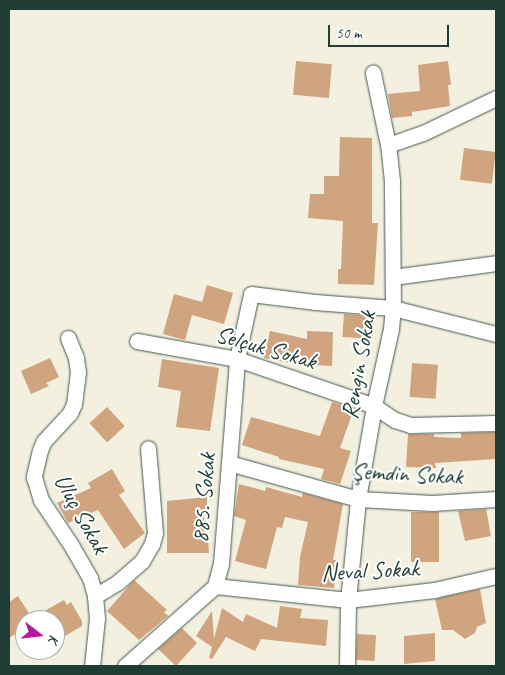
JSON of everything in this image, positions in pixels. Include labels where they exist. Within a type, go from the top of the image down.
[{"type":"street","name":"Rengin Sokak","points":[[346,666],[348,600],[358,499],[374,406],[391,329],[393,308],[392,182],[388,146],[374,72]]},
{"type":"street","points":[[388,146],[423,133],[496,98]]},
{"type":"street","points":[[392,277],[496,263]]},
{"type":"street","name":"885. Sokak","points":[[215,586],[221,564],[237,359],[250,294],[316,302],[393,308]]},
{"type":"street","points":[[393,308],[496,334]]},
{"type":"street","name":"Uluç Sokak","points":[[68,338],[76,358],[78,372],[74,404],[70,413],[44,441],[34,477],[41,500],[82,561],[95,596],[97,618],[92,666]]},
{"type":"street","name":"Selçuk Sokak","points":[[136,341],[237,359],[374,406],[395,420],[410,425],[496,423]]},
{"type":"street","points":[[95,596],[118,582],[142,561],[156,533],[148,448]]},
{"type":"street","name":"Şemdin Sokak","points":[[229,463],[358,499],[432,503],[496,499]]},
{"type":"street","name":"Neval Sokak","points":[[215,586],[348,600],[434,590],[496,576]]},
{"type":"street","points":[[125,666],[215,586]]},
{"type":"building","points":[[296,61],[332,64],[329,98],[293,95]]},
{"type":"building","points":[[448,61],[451,85],[448,85],[450,106],[412,112],[412,116],[392,118],[388,94],[420,91],[418,65]]},
{"type":"building","points":[[340,137],[372,138],[372,223],[378,223],[374,285],[338,284],[338,269],[341,269],[343,221],[308,218],[310,194],[324,194],[324,176],[339,176]]},
{"type":"building","points":[[464,148],[496,152],[492,184],[460,180]]},
{"type":"building","points":[[207,285],[233,293],[224,324],[192,315],[185,340],[163,334],[174,294],[202,302]]},
{"type":"building","points":[[344,314],[374,316],[372,339],[342,337]]},
{"type":"building","points":[[270,331],[307,339],[307,331],[333,332],[332,366],[295,364],[264,358]]},
{"type":"building","points":[[50,358],[59,377],[46,383],[49,386],[31,394],[21,371]]},
{"type":"building","points":[[162,359],[219,368],[210,431],[176,427],[181,391],[158,387]]},
{"type":"building","points":[[412,363],[438,365],[436,399],[410,397]]},
{"type":"building","points":[[332,402],[354,409],[340,448],[351,451],[340,484],[321,479],[324,469],[279,459],[279,457],[242,445],[251,417],[320,436]]},
{"type":"building","points":[[107,407],[125,426],[107,442],[89,423]]},
{"type":"building","points":[[496,432],[496,459],[435,463],[436,468],[406,467],[408,434],[434,434],[434,437],[461,438],[461,433]]},
{"type":"building","points":[[112,469],[125,491],[119,495],[145,533],[124,549],[98,510],[68,523],[57,503],[91,488],[88,483]]},
{"type":"building","points":[[239,484],[265,491],[266,487],[302,497],[303,493],[343,504],[333,560],[336,560],[334,588],[298,585],[300,557],[308,522],[285,517],[282,528],[277,527],[266,569],[235,561],[246,520],[234,516]]},
{"type":"building","points":[[207,497],[207,512],[204,512],[205,539],[208,539],[209,553],[167,553],[167,501]]},
{"type":"building","points":[[486,509],[491,536],[465,541],[458,511]]},
{"type":"building","points":[[411,512],[439,512],[439,562],[411,562]]},
{"type":"building","points":[[134,580],[167,610],[164,612],[168,616],[139,640],[107,611]]},
{"type":"building","points":[[480,589],[486,623],[477,627],[475,633],[465,639],[453,630],[442,630],[435,599]]},
{"type":"building","points":[[18,596],[27,610],[15,610],[15,634],[9,638],[9,602]]},
{"type":"building","points":[[64,600],[67,605],[71,602],[82,621],[82,626],[65,636],[65,610],[46,610]]},
{"type":"building","points":[[280,606],[302,609],[300,618],[328,620],[326,646],[261,639],[255,651],[226,637],[212,659],[209,658],[212,647],[196,636],[212,611],[214,639],[222,608],[243,622],[246,614],[277,628]]},
{"type":"building","points":[[182,628],[197,643],[176,666],[158,649]]},
{"type":"building","points":[[435,633],[435,661],[404,664],[404,636]]},
{"type":"building","points":[[357,634],[376,635],[375,661],[356,660]]}]
